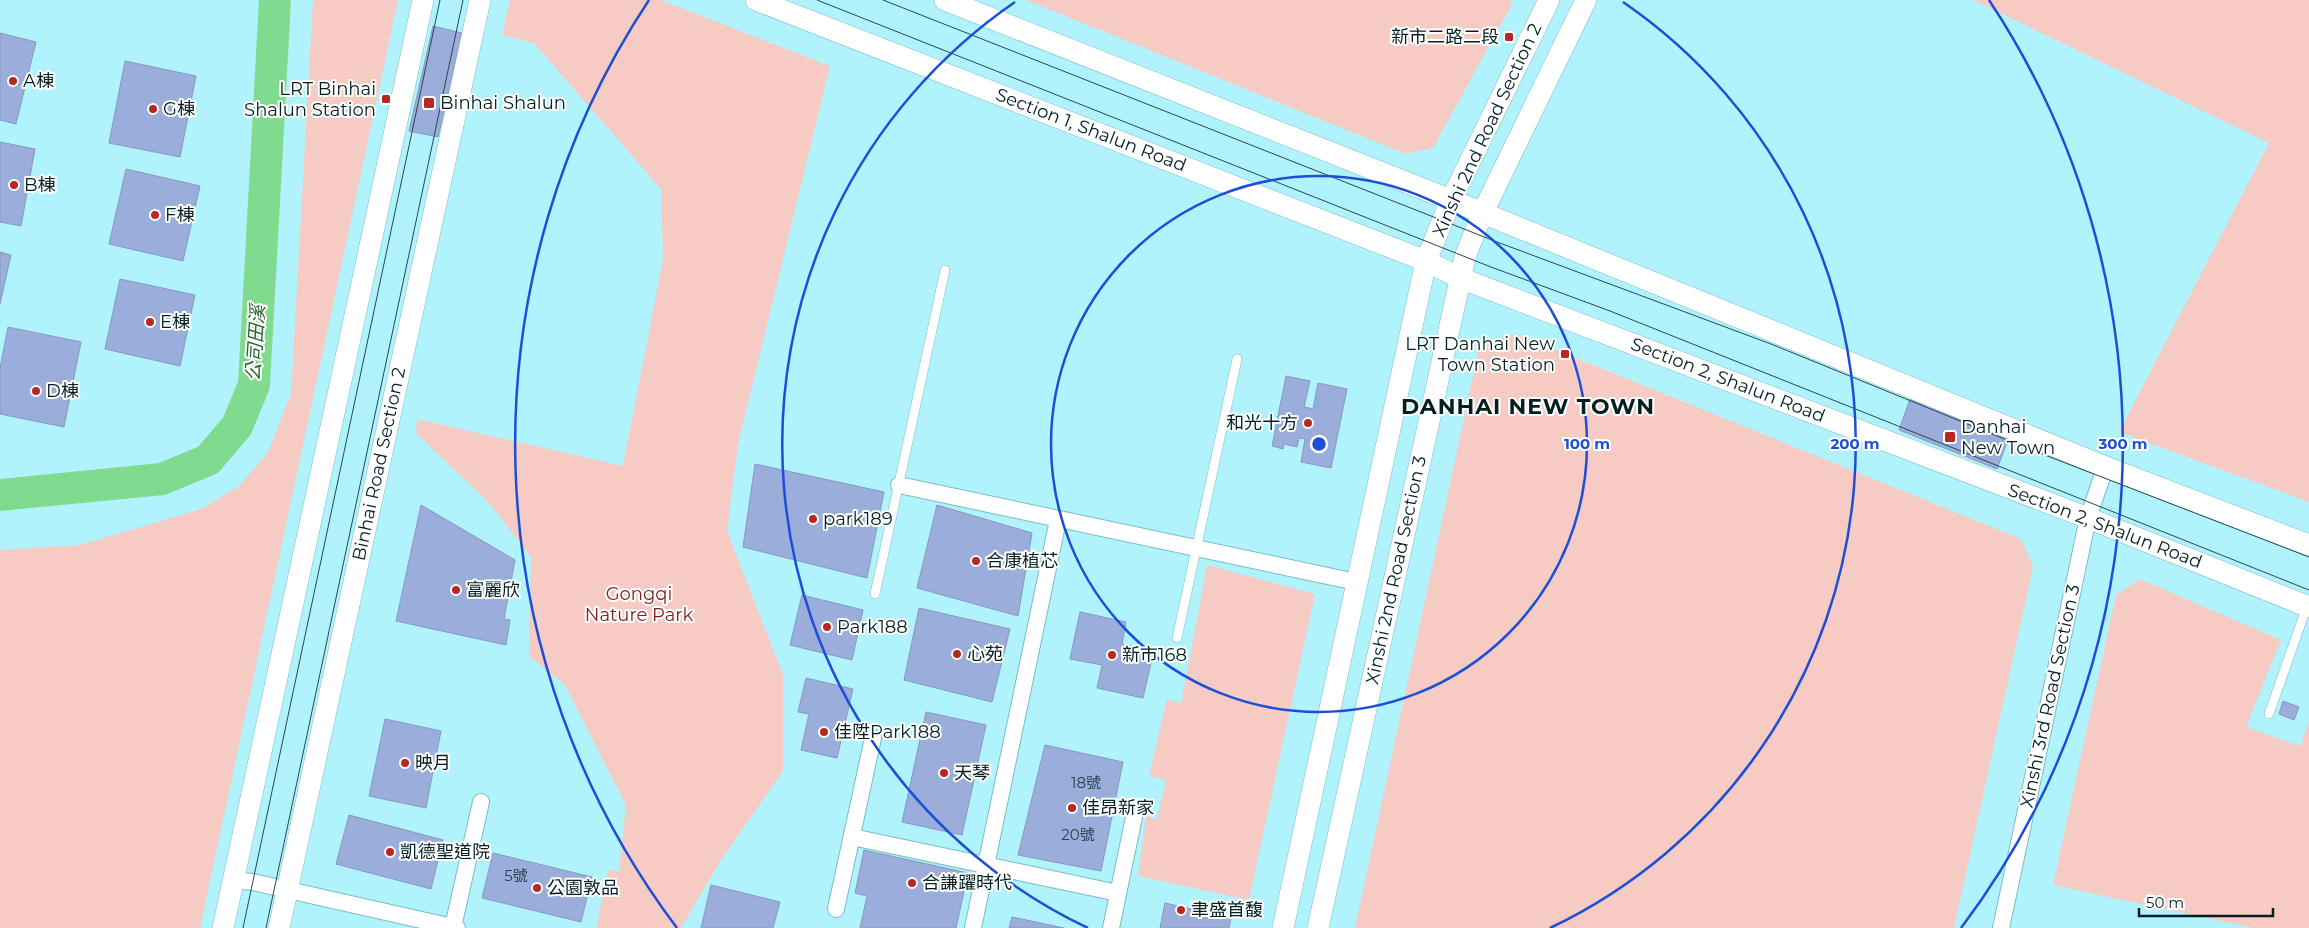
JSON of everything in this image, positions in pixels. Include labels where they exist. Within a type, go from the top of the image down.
[{"type":"street","points":[[223,928],[423,0]]},
{"type":"street","name":"Binhai Road Section 2","points":[[279,928],[480,0]]},
{"type":"street","name":"Section 1, Shalun Road","points":[[756,0],[1426,261]]},
{"type":"street","points":[[945,0],[1451,200],[2108,468],[2309,545]]},
{"type":"street","name":"Xinshi 2nd Road Section 2","points":[[1426,261],[1451,200],[1549,0]]},
{"type":"street","name":"Xinshi 2nd Road Section 2","points":[[1482,214],[1586,0]]},
{"type":"street","name":"Xinshi 2nd Road Section 3","points":[[1318,928],[1460,278],[1465,257],[1482,214]]},
{"type":"street","name":"Section 2, Shalun Road","points":[[1426,261],[1460,278],[2088,518],[2308,607]]},
{"type":"street","name":"Xinshi 2nd Road Section 3","points":[[1283,928],[1426,261]]},
{"type":"street","name":"Xinshi 3rd Road Section 3","points":[[2001,928],[2088,518],[2102,477],[2108,468]]},
{"type":"street","points":[[899,485],[1197,550],[1356,582]]},
{"type":"street","points":[[973,928],[1058,520]]},
{"type":"street","points":[[836,909],[874,738]]},
{"type":"street","points":[[233,880],[253,882],[455,928],[481,802]]},
{"type":"street","points":[[1111,928],[1134,817]]},
{"type":"street","points":[[852,837],[1118,893]]},
{"type":"lane","points":[[875,594],[945,270]]},
{"type":"lane","points":[[1177,638],[1237,359]]},
{"type":"lane","points":[[2269,714],[2308,607]]},
{"type":"green space","points":[[313,0],[398,0],[200,928],[0,928],[0,550],[80,545],[201,509],[238,487],[267,454],[291,394]]},
{"type":"green space","name":"Gongqi Nature Park","points":[[510,0],[661,0],[830,66],[738,444],[727,531],[783,675],[783,771],[719,863],[681,928],[596,928],[608,870],[619,871],[626,805],[565,685],[529,656],[531,557],[489,503],[416,433],[417,419],[623,466],[663,259],[661,189],[534,43],[502,35]]},
{"type":"green space","points":[[1026,0],[1510,0],[1512,4],[1433,148],[1406,154]]},
{"type":"green space","points":[[1973,0],[2309,0],[2309,502],[2119,432],[2269,143]]},
{"type":"green space","points":[[1517,334],[2021,539],[2033,567],[1954,928],[1355,928],[1480,343]]},
{"type":"green space","points":[[1207,565],[1315,594],[1249,900],[1138,876],[1146,816],[1157,819],[1166,780],[1149,776],[1167,699],[1181,704]]},
{"type":"green space","points":[[2140,579],[2281,640],[2246,727],[2300,746],[2309,722],[2309,928],[2254,928],[2053,885],[2116,595]]},
{"type":"building","points":[[433,26],[462,33],[438,137],[409,131]]},
{"type":"building","name":"A棟","points":[[0,33],[36,42],[16,124],[0,120]]},
{"type":"building","name":"G棟","points":[[125,61],[196,76],[180,157],[109,143]]},
{"type":"building","name":"B棟","points":[[0,142],[35,149],[21,226],[0,222]]},
{"type":"building","name":"F棟","points":[[126,169],[200,186],[183,261],[109,244]]},
{"type":"building","points":[[0,252],[11,255],[0,304]]},
{"type":"building","name":"E棟","points":[[120,279],[195,295],[180,366],[105,349]]},
{"type":"building","name":"D棟","points":[[8,327],[81,342],[64,427],[0,414],[0,368]]},
{"type":"building","name":"和光十方","points":[[1286,376],[1310,381],[1304,407],[1313,409],[1318,383],[1347,389],[1331,468],[1301,462],[1305,439],[1299,438],[1297,447],[1284,444],[1283,449],[1272,446]]},
{"type":"building","points":[[1910,399],[2009,437],[1997,469],[1899,430]]},
{"type":"building","name":"park189","points":[[755,464],[884,492],[867,578],[743,547]]},
{"type":"building","name":"富麗欣","points":[[421,505],[515,560],[504,619],[510,620],[506,645],[396,621]]},
{"type":"building","name":"合康植芯","points":[[937,505],[1032,533],[1018,616],[917,588]]},
{"type":"building","name":"Park188","points":[[802,595],[863,610],[852,660],[790,645]]},
{"type":"building","name":"心苑","points":[[919,608],[1010,629],[992,702],[904,680]]},
{"type":"building","name":"新市168","points":[[1080,612],[1126,622],[1122,644],[1154,650],[1143,698],[1097,688],[1102,665],[1070,659]]},
{"type":"building","name":"佳陞Park188","points":[[806,678],[853,689],[837,758],[801,750],[809,714],[798,712]]},
{"type":"building","points":[[2283,701],[2299,707],[2294,720],[2279,714]]},
{"type":"building","name":"天琴","points":[[926,712],[986,725],[962,835],[902,822]]},
{"type":"building","name":"映月","points":[[385,719],[441,731],[426,808],[369,796]]},
{"type":"building","name":"佳昂新家","points":[[1045,745],[1123,762],[1101,871],[1018,855]]},
{"type":"building","name":"凱德聖道院","points":[[349,815],[443,840],[431,889],[336,864]]},
{"type":"building","name":"合謙躍時代","points":[[864,850],[968,873],[956,928],[860,928],[867,896],[855,893]]},
{"type":"building","name":"公園敦品","points":[[493,853],[592,877],[581,922],[482,898]]},
{"type":"building","points":[[711,885],[780,902],[773,928],[701,928]]},
{"type":"building","name":"聿盛首馥","points":[[1165,903],[1231,918],[1229,928],[1160,928]]},
{"type":"building","points":[[1012,917],[1064,928],[1009,928]]},
{"type":"waterway","name":"公司田溪","points":[[0,495],[162,479],[208,460],[237,426],[254,385],[275,0]]},
{"type":"tram line","points":[[243,928],[440,0]]},
{"type":"tram line","points":[[266,928],[463,0]]},
{"type":"tram line","points":[[817,0],[1491,267],[1610,311],[2309,590]]},
{"type":"tram line","points":[[883,0],[1497,242],[1771,344],[2024,447],[2309,557]]},
{"type":"place","name":"新市二路二段","points":[[1509,37]]},
{"type":"place","name":"A棟","points":[[13,81]]},
{"type":"place","name":"LRT Binhai Shalun Station","points":[[386,99]]},
{"type":"place","name":"Binhai Shalun","points":[[429,103]]},
{"type":"place","name":"G棟","points":[[153,109]]},
{"type":"place","name":"B棟","points":[[14,185]]},
{"type":"place","name":"F棟","points":[[155,215]]},
{"type":"place","name":"E棟","points":[[150,322]]},
{"type":"place","name":"LRT Danhai New Town Station","points":[[1565,354]]},
{"type":"place","name":"D棟","points":[[36,391]]},
{"type":"place","name":"和光十方","points":[[1308,423]]},
{"type":"place","name":"Danhai New Town","points":[[1950,437]]},
{"type":"place","name":"park189","points":[[813,519]]},
{"type":"place","name":"合康植芯","points":[[976,561]]},
{"type":"place","name":"富麗欣","points":[[456,590]]},
{"type":"place","name":"Park188","points":[[827,627]]},
{"type":"place","name":"心苑","points":[[957,654]]},
{"type":"place","name":"新市168","points":[[1112,655]]},
{"type":"place","name":"佳陞Park188","points":[[824,732]]},
{"type":"place","name":"映月","points":[[405,763]]},
{"type":"place","name":"天琴","points":[[944,773]]},
{"type":"place","name":"佳昂新家","points":[[1072,808]]},
{"type":"place","name":"凱德聖道院","points":[[390,852]]},
{"type":"place","name":"合謙躍時代","points":[[912,883]]},
{"type":"place","name":"公園敦品","points":[[537,888]]},
{"type":"place","name":"聿盛首馥","points":[[1181,910]]},
{"type":"district","name":"DANHAI NEW TOWN","points":[[1528,406]]}]
